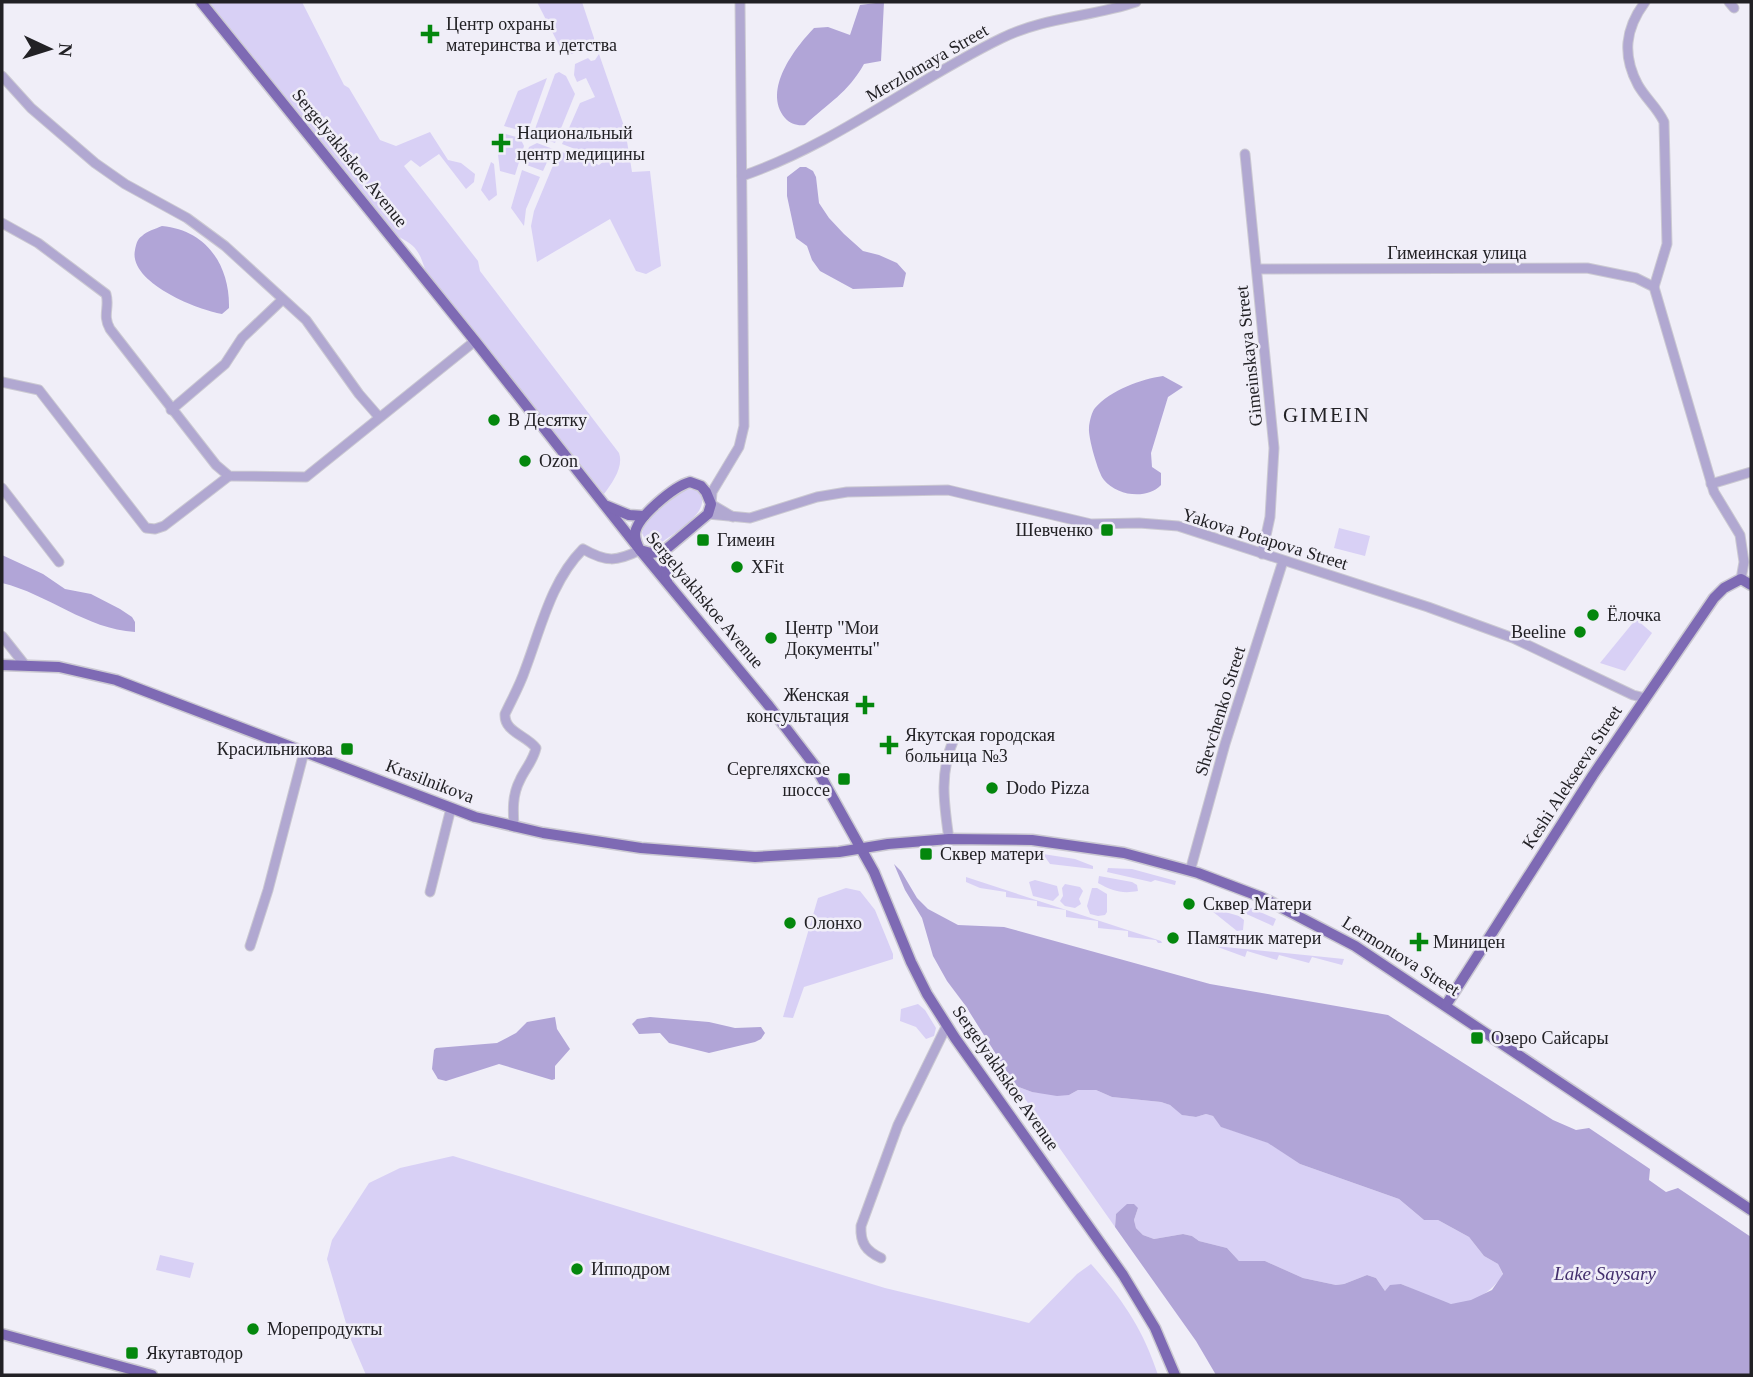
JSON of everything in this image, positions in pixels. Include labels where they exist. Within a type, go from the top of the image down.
[{"type":"main road","name":"Sergelyakhskoe Avenue","points":[[201,2],[640,550],[756,689],[815,766],[862,848],[927,994],[1124,1275],[1155,1328],[1175,1375]]},
{"type":"main road","points":[[690,482],[704,488],[709,509],[664,551],[651,553],[640,550],[635,534],[644,516],[680,485],[690,482]]},
{"type":"main road","points":[[604,505],[629,515],[644,516]]},
{"type":"main road","points":[[664,551],[668,583]]},
{"type":"main road","name":"Keshi Alekseeva Street","points":[[1446,1005],[1645,698],[1714,598],[1724,587],[1746,582]]},
{"type":"main road","name":"Krasilnikova","points":[[2,665],[59,667],[116,680],[451,808],[514,827],[678,853],[755,857],[862,848]]},
{"type":"main road","name":"Lermontova Street","points":[[862,848],[948,839],[1032,840],[1124,853],[1190,871],[1261,897],[1330,931],[1446,1005],[1751,1210]]},
{"type":"main road","points":[[2,1334],[152,1375]]},
{"type":"street","points":[[709,509],[712,492],[733,462],[744,426],[740,2]]},
{"type":"street","name":"Merzlotnaya Street","points":[[742,176],[828,139],[925,80],[1020,30],[1037,24],[1112,10],[1136,2]]},
{"type":"street","points":[[1645,2],[1636,14],[1627,38],[1630,65],[1639,86],[1658,108],[1664,122],[1667,244],[1654,287],[1711,484],[1740,535],[1746,582]]},
{"type":"street","points":[[2,76],[31,108],[95,163],[125,184],[208,232],[306,320],[359,394],[379,417]]},
{"type":"street","name":"Gimeinskaya Street","points":[[1245,154],[1274,448],[1270,517],[1262,554]]},
{"type":"street","points":[[2,222],[38,243],[106,294],[105,321],[110,329],[171,410],[216,465],[229,476]]},
{"type":"street","name":"Гимеинская улица","points":[[1256,269],[1587,268],[1636,278],[1654,287]]},
{"type":"street","points":[[171,410],[225,364],[242,338],[282,300]]},
{"type":"street","points":[[2,382],[39,390],[146,527],[155,529],[164,526],[229,476],[306,477],[475,341]]},
{"type":"street","points":[[1711,484],[1751,472]]},
{"type":"street","points":[[704,488],[721,477]]},
{"type":"street","points":[[2,488],[60,562]]},
{"type":"street","name":"Yakova Potapova Street","points":[[709,509],[735,518],[750,518],[817,497],[847,492],[948,490],[1091,524],[1139,523],[1178,526],[1428,607],[1513,639],[1633,695],[1645,698]]},
{"type":"street","points":[[514,827],[513,802],[519,782],[534,757],[536,748],[509,728],[505,722],[505,714],[560,578],[568,564],[583,549],[606,559],[628,556],[640,550]]},
{"type":"street","name":"Shevchenko Street","points":[[1190,871],[1225,744],[1283,561]]},
{"type":"street","points":[[2,636],[25,664]]},
{"type":"street","points":[[948,839],[943,779],[947,753],[954,739]]},
{"type":"street","points":[[250,946],[268,890],[304,752]]},
{"type":"street","points":[[430,892],[451,808]]},
{"type":"street","points":[[881,1258],[869,1252],[860,1239],[861,1226],[898,1125],[947,1025]]},
{"type":"shaded area","points":[[209,2],[302,2],[344,85],[349,88],[380,140],[396,146],[430,132],[448,160],[461,163],[475,174],[474,182],[466,189],[439,154],[420,167],[411,160],[404,166],[478,261],[480,271],[619,453],[619,469],[604,494],[426,272],[416,250],[397,236]]},
{"type":"shaded area","points":[[537,2],[582,2],[594,43],[572,54],[563,53]]},
{"type":"shaded area","points":[[599,54],[625,129],[632,172],[650,171],[661,266],[646,274],[636,271],[610,219],[537,262],[531,226],[534,211],[559,151],[599,165],[603,162],[562,144],[580,103],[595,97],[586,78],[577,82],[574,75],[575,64],[588,58],[595,60]]},
{"type":"shaded area","points":[[559,72],[566,76],[575,94],[555,143],[539,137],[535,129],[555,74]]},
{"type":"shaded area","points":[[547,78],[529,128],[522,131],[504,126],[518,91]]},
{"type":"shaded area","points":[[502,133],[520,138],[524,146],[515,175],[500,171],[497,146]]},
{"type":"shaded area","points":[[537,143],[553,149],[543,171],[524,164],[529,147]]},
{"type":"shaded area","points":[[491,162],[494,164],[497,195],[489,201],[481,190]]},
{"type":"shaded area","points":[[522,170],[540,177],[526,209],[524,226],[511,208]]},
{"type":"shaded area","points":[[684,490],[696,490],[702,496],[702,503],[694,517],[661,543],[656,544],[645,539],[642,533],[645,521]]},
{"type":"shaded area","points":[[1339,528],[1370,536],[1365,556],[1334,548]]},
{"type":"shaded area","points":[[1636,619],[1652,633],[1625,671],[1600,663]]},
{"type":"shaded area","points":[[1043,854],[1075,859],[1093,866],[1093,869],[1050,864]]},
{"type":"shaded area","points":[[1108,868],[1132,869],[1176,881],[1175,885],[1155,880],[1151,882],[1107,872]]},
{"type":"shaded area","points":[[1099,876],[1132,882],[1137,885],[1138,891],[1122,892],[1108,888],[1098,883]]},
{"type":"shaded area","points":[[966,877],[1161,941],[1162,943],[1128,937],[1128,931],[1098,928],[1098,921],[1066,917],[1066,910],[1037,906],[1037,901],[1006,897],[1006,892],[980,888],[966,882]]},
{"type":"shaded area","points":[[1035,880],[1057,886],[1059,895],[1053,901],[1033,896],[1029,882]]},
{"type":"shaded area","points":[[1065,884],[1080,887],[1083,891],[1079,899],[1081,904],[1075,908],[1065,906],[1060,901]]},
{"type":"shaded area","points":[[846,888],[860,891],[875,910],[893,959],[804,987],[793,1018],[783,1017],[818,898]]},
{"type":"shaded area","points":[[1092,888],[1107,894],[1105,915],[1090,914],[1087,906]]},
{"type":"shaded area","points":[[1235,901],[1276,919],[1273,926],[1233,908]]},
{"type":"shaded area","points":[[1215,909],[1239,916],[1244,920],[1243,930],[1237,931],[1212,911]]},
{"type":"shaded area","points":[[1215,946],[1344,959],[1342,965],[1312,957],[1309,963],[1279,955],[1277,960],[1247,951],[1245,957]]},
{"type":"shaded area","points":[[918,1004],[936,1028],[934,1036],[926,1039],[916,1027],[900,1021],[901,1009]]},
{"type":"shaded area","points":[[1016,1086],[1032,1092],[1069,1095],[1078,1090],[1096,1090],[1112,1097],[1161,1102],[1183,1115],[1213,1116],[1222,1127],[1269,1143],[1300,1164],[1399,1199],[1424,1220],[1438,1220],[1469,1237],[1484,1256],[1498,1264],[1503,1275],[1482,1296],[1468,1302],[1452,1304],[1401,1284],[1385,1291],[1376,1278],[1367,1275],[1336,1285],[1303,1278],[1265,1261],[1239,1261],[1227,1248],[1183,1234],[1154,1239],[1143,1235],[1136,1228],[1134,1220],[1138,1208],[1116,1214],[1115,1227]]},
{"type":"shaded area","name":"Ипподром","points":[[453,1156],[885,1288],[1029,1323],[1077,1274],[1091,1264],[1131,1316],[1146,1343],[1158,1375],[366,1375],[351,1340],[327,1259],[332,1240],[369,1183],[400,1168]]},
{"type":"shaded area","points":[[160,1255],[194,1263],[190,1278],[156,1270]]},
{"type":"water","points":[[884,2],[881,61],[864,64],[844,90],[805,125],[787,120],[779,107],[779,82],[790,58],[806,36],[814,28],[828,27],[850,35],[860,5]]},
{"type":"water","points":[[800,167],[813,171],[819,203],[844,234],[863,251],[897,263],[906,273],[903,287],[853,289],[820,271],[807,246],[796,238],[787,196],[787,177]]},
{"type":"water","points":[[162,226],[191,234],[212,252],[220,264],[228,292],[229,308],[222,314],[197,307],[166,292],[142,273],[136,262],[137,242],[146,233]]},
{"type":"water","points":[[1163,376],[1183,387],[1168,397],[1151,453],[1152,467],[1161,473],[1161,485],[1148,493],[1124,493],[1104,480],[1099,470],[1089,433],[1092,414],[1095,408],[1118,391]]},
{"type":"water","points":[[2,555],[43,574],[65,589],[91,594],[120,609],[132,617],[135,632],[100,625],[19,588],[2,583]]},
{"type":"water","name":"Lake Saysary","points":[[894,864],[917,898],[928,909],[958,925],[1004,927],[1210,984],[1388,1015],[1553,1120],[1576,1130],[1589,1128],[1650,1169],[1649,1180],[1666,1192],[1678,1188],[1751,1237],[1751,1375],[1216,1375],[1196,1341],[1115,1227],[1116,1214],[1127,1204],[1134,1204],[1138,1208],[1134,1220],[1136,1228],[1143,1235],[1154,1239],[1183,1234],[1192,1236],[1199,1241],[1227,1248],[1239,1261],[1265,1261],[1303,1278],[1336,1285],[1367,1275],[1376,1278],[1385,1291],[1390,1285],[1401,1284],[1451,1304],[1471,1300],[1492,1290],[1503,1274],[1498,1264],[1484,1256],[1469,1237],[1438,1220],[1424,1220],[1399,1199],[1300,1164],[1268,1143],[1221,1127],[1213,1116],[1182,1115],[1170,1105],[1161,1102],[1112,1097],[1096,1090],[1078,1090],[1069,1095],[1057,1096],[1016,1086],[933,956],[922,918],[905,890]]},
{"type":"water","points":[[555,1017],[557,1029],[570,1049],[555,1066],[555,1079],[499,1064],[446,1081],[438,1079],[432,1069],[436,1048],[497,1043],[516,1033],[527,1022]]},
{"type":"water","points":[[650,1017],[709,1022],[735,1028],[761,1027],[765,1033],[755,1042],[709,1053],[669,1043],[660,1033],[639,1034],[632,1024],[637,1019]]},
{"type":"place","name":"Центр охраны материнства и детства","points":[[430,34]]},
{"type":"place","name":"Национальный центр медицины","points":[[501,143]]},
{"type":"place","name":"В Десятку","points":[[494,420]]},
{"type":"place","name":"Ozon","points":[[525,461]]},
{"type":"place","name":"Шевченко","points":[[1107,530]]},
{"type":"place","name":"Гимеин","points":[[703,540]]},
{"type":"place","name":"XFit","points":[[737,567]]},
{"type":"place","name":"Ёлочка","points":[[1593,615]]},
{"type":"place","name":"Beeline","points":[[1580,632]]},
{"type":"place","name":"Центр \"Мои Документы\"","points":[[771,638]]},
{"type":"place","name":"Женская консультация","points":[[865,705]]},
{"type":"place","name":"Якутская городская больница №3","points":[[889,745]]},
{"type":"place","name":"Красильникова","points":[[347,749]]},
{"type":"place","name":"Сергеляхское шоссе","points":[[844,779]]},
{"type":"place","name":"Dodo Pizza","points":[[992,788]]},
{"type":"place","name":"Сквер матери","points":[[926,854]]},
{"type":"place","name":"Сквер Матери","points":[[1189,904]]},
{"type":"place","name":"Олонхо","points":[[790,923]]},
{"type":"place","name":"Памятник матери","points":[[1173,938]]},
{"type":"place","name":"Миницен","points":[[1419,942]]},
{"type":"place","name":"Озеро Сайсары","points":[[1477,1038]]},
{"type":"place","name":"Ипподром","points":[[577,1269]]},
{"type":"place","name":"Морепродукты","points":[[253,1329]]},
{"type":"place","name":"Якутавтодор","points":[[132,1353]]},
{"type":"district","name":"GIMEIN","points":[[1327,415]]}]
